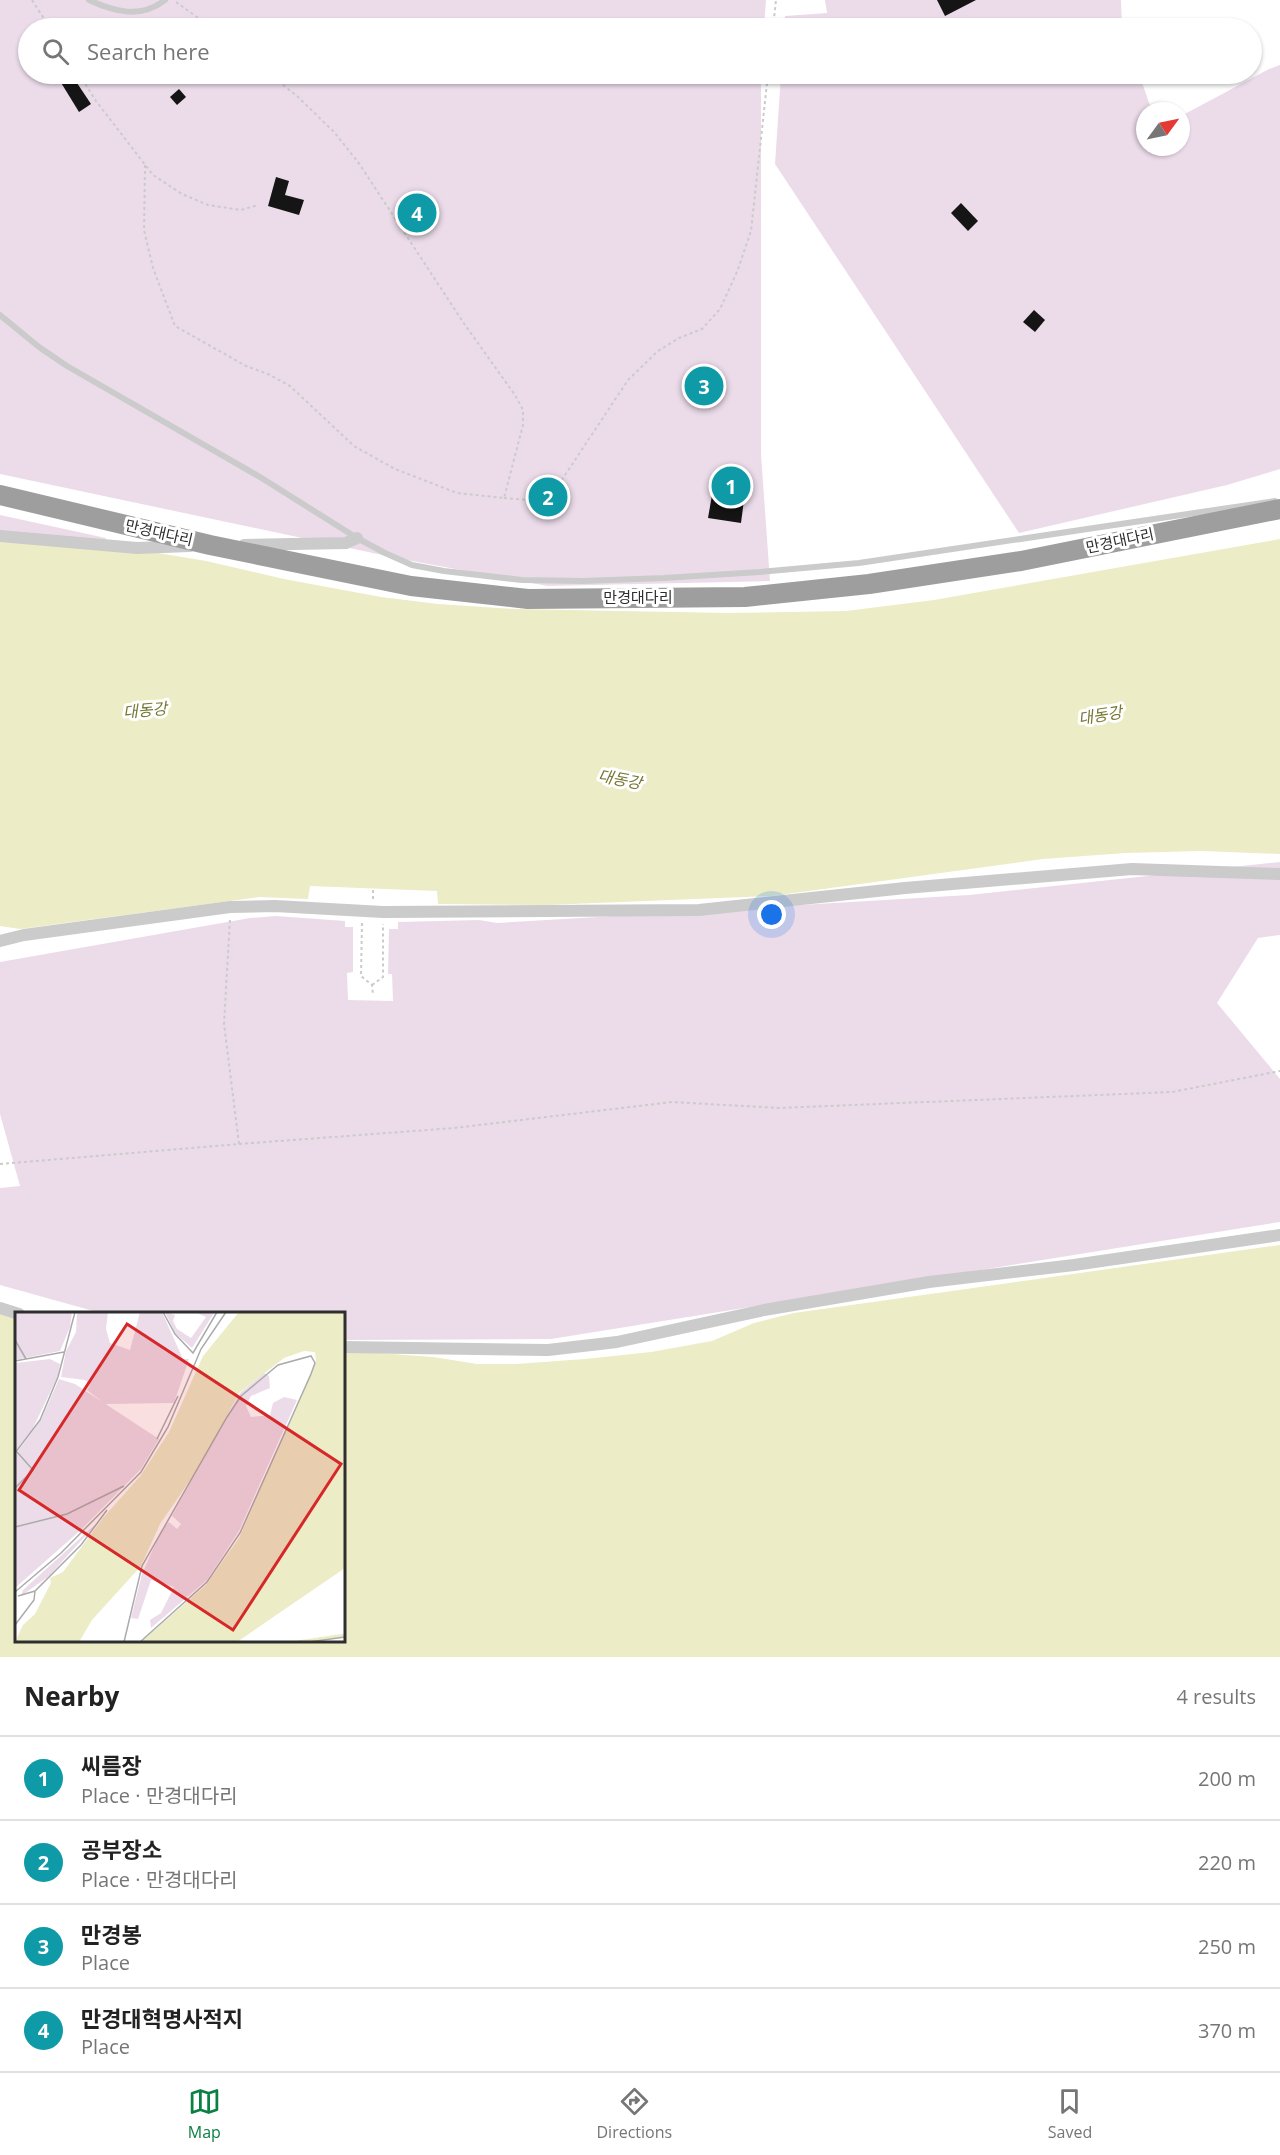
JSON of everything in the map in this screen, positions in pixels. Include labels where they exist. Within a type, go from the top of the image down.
[{"type":"highway","name":"만경대다리","points":[[0,495],[210,545],[411,586],[528,598],[746,597],[869,584],[1021,561],[1280,509]]},
{"type":"street","points":[[0,536],[137,548],[346,543],[357,538]]},
{"type":"street","points":[[0,941],[24,935],[230,907],[275,906],[383,912],[699,910],[905,888],[1132,869],[1280,874]]},
{"type":"street","points":[[345,1347],[548,1350],[617,1342],[764,1310],[929,1282],[1074,1265],[1280,1235]]},
{"type":"street","points":[[0,1308],[15,1313]]},
{"type":"lane","points":[[90,0],[116,11],[129,13],[144,10],[165,0]]},
{"type":"lane","points":[[0,315],[39,347],[67,366],[260,477],[357,538],[412,564],[444,571],[522,580],[583,581],[760,572],[860,563],[1280,500]]},
{"type":"path","points":[[32,0],[44,18]]},
{"type":"path","points":[[174,0],[198,18]]},
{"type":"path","points":[[774,18],[776,0]]},
{"type":"path","points":[[85,84],[153,175],[182,194],[208,205],[241,210],[258,205]]},
{"type":"path","points":[[282,84],[334,132],[358,162],[465,325],[515,395],[522,410],[523,426],[504,498]]},
{"type":"path","points":[[145,165],[144,230],[153,268],[175,326],[246,366],[268,374],[290,386],[354,446],[395,469],[457,493],[552,502],[561,481],[628,380],[658,351],[679,338],[702,329],[720,309],[737,272],[751,231],[767,84]]},
{"type":"path","points":[[373,890],[373,899]]},
{"type":"path","points":[[230,907],[224,1024],[238,1144]]},
{"type":"path","points":[[362,928],[361,976],[372,984],[373,995]]},
{"type":"path","points":[[372,984],[383,977],[383,929]]},
{"type":"path","points":[[0,1164],[454,1128],[672,1102],[779,1108],[1172,1092],[1280,1071]]},
{"type":"shaded area","points":[[0,0],[766,0],[765,18],[18,18],[18,84],[761,84],[761,454],[770,581],[548,586],[401,559],[0,474]]},
{"type":"shaded area","points":[[825,0],[1121,0],[1122,18],[785,18],[785,16],[827,13]]},
{"type":"shaded area","points":[[1280,65],[1280,469],[1227,485],[1019,533],[775,164],[780,84],[1143,84],[1149,102],[1136,102],[1136,156],[1190,156],[1190,111],[1241,84],[1262,84],[1262,73]]},
{"type":"shaded area","points":[[0,515],[106,538],[103,543],[0,533]]},
{"type":"shaded area","points":[[1280,862],[1280,935],[1258,938],[1217,1003],[1280,1079],[1280,1222],[551,1339],[345,1340],[345,1312],[97,1312],[0,1285],[0,1188],[20,1186],[0,1114],[0,962],[250,918],[276,916],[345,921],[345,927],[353,927],[353,972],[347,973],[348,1000],[393,1001],[392,974],[388,974],[389,929],[398,929],[398,922],[479,920],[497,923],[969,895]]},
{"type":"water","name":"대동강","points":[[0,539],[146,551],[381,597],[438,604],[514,609],[728,613],[846,611],[934,600],[1280,539],[1280,854],[1202,851],[1125,853],[1043,859],[772,896],[546,905],[438,904],[437,891],[310,886],[308,899],[259,897],[20,929],[0,926]]},
{"type":"water","points":[[1280,1245],[1280,1657],[0,1657],[0,1313],[15,1317],[15,1642],[345,1642],[345,1353],[433,1357],[477,1364],[516,1364],[585,1359],[651,1352],[712,1341],[754,1323],[794,1313]]},
{"type":"building","points":[[937,0],[976,0],[945,16]]},
{"type":"building","points":[[62,84],[78,84],[91,104],[79,112]]},
{"type":"building","points":[[179,89],[186,97],[177,105],[170,97]]},
{"type":"building","points":[[276,177],[289,181],[285,195],[304,200],[299,215],[268,206]]},
{"type":"building","points":[[961,203],[978,221],[968,231],[951,213]]},
{"type":"building","points":[[1034,310],[1045,320],[1035,332],[1023,322]]},
{"type":"building","points":[[712,495],[744,500],[741,523],[708,518]]},
{"type":"place","name":"만경대혁명사적지","points":[[417,213]]},
{"type":"place","name":"만경봉","points":[[704,386]]},
{"type":"place","name":"씨름장","points":[[731,486]]},
{"type":"place","name":"공부장소","points":[[548,497]]}]
